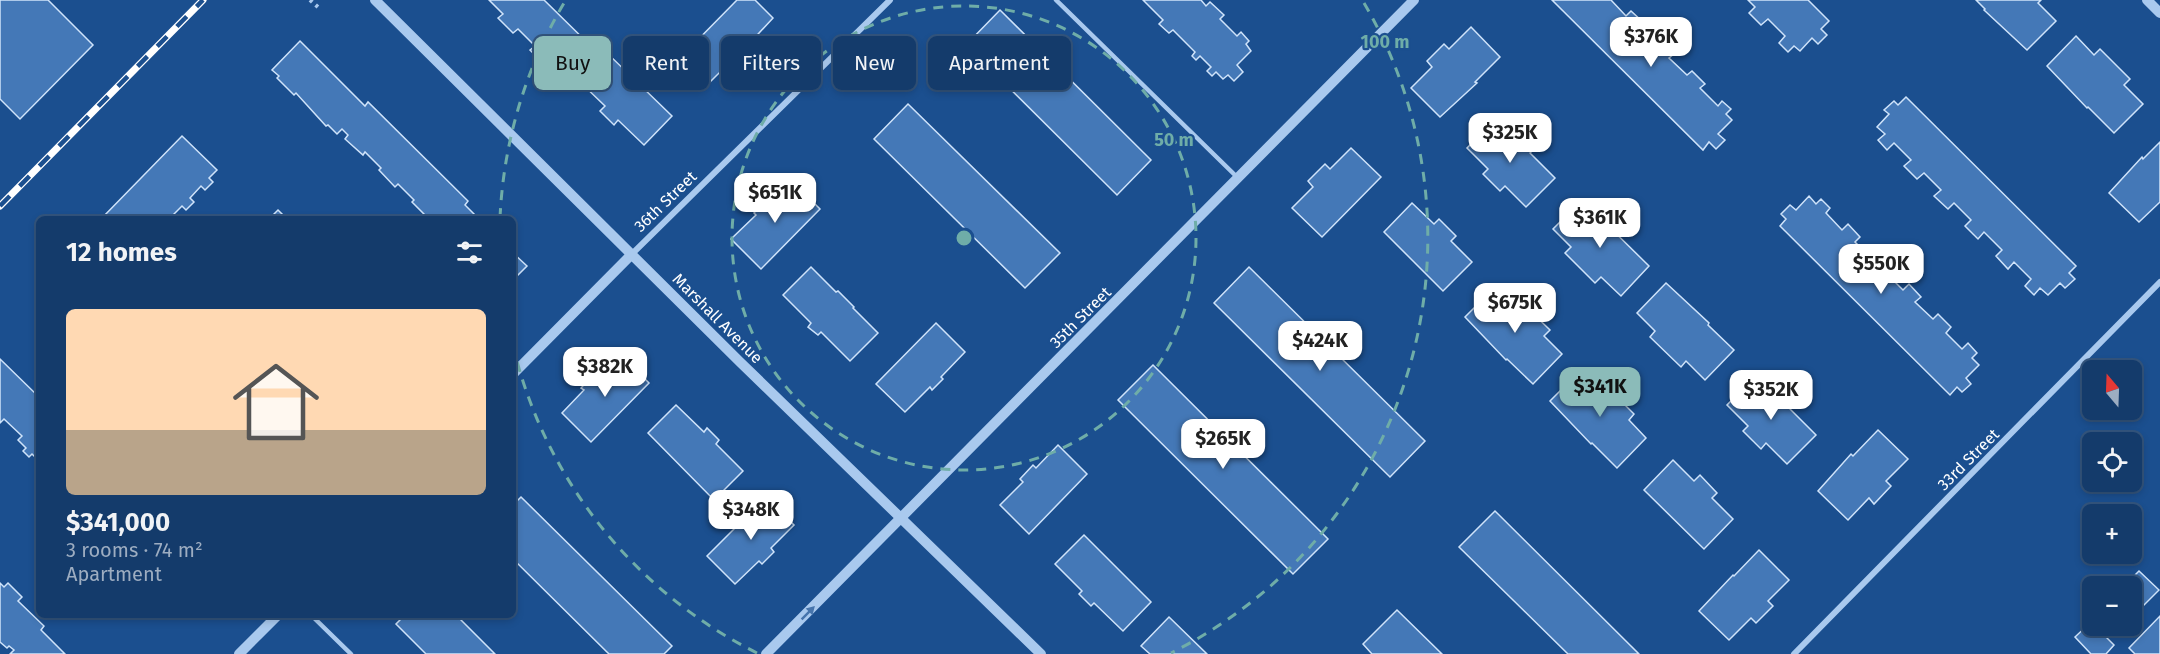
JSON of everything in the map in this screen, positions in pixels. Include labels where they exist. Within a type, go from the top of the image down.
[{"type":"street","name":"Marshall Avenue","points":[[375,0],[1041,654]]},
{"type":"street","name":"36th Street","points":[[516,371],[890,0]]},
{"type":"street","name":"35th Street","points":[[766,654],[1414,0]]},
{"type":"street","points":[[2147,0],[2160,13]]},
{"type":"street","name":"33rd Street","points":[[1794,654],[2160,282]]},
{"type":"street","points":[[239,654],[275,618]]},
{"type":"lane","points":[[1056,0],[1238,178]]},
{"type":"lane","points":[[314,618],[351,654]]},
{"type":"path","points":[[310,0],[318,7]]},
{"type":"building","points":[[0,0],[48,0],[93,45],[20,119],[0,99]]},
{"type":"building","points":[[489,0],[544,0],[581,36],[534,36],[534,45],[518,29],[513,33],[498,18],[503,14]]},
{"type":"building","points":[[737,0],[755,0],[773,18],[756,36],[721,36],[721,71],[709,83],[709,36],[702,36]]},
{"type":"building","points":[[1143,0],[1201,0],[1206,6],[1210,2],[1224,15],[1220,19],[1237,36],[1241,32],[1249,41],[1246,44],[1251,51],[1237,65],[1243,72],[1234,81],[1228,75],[1223,79],[1216,72],[1212,76],[1207,71],[1211,67],[1200,56],[1196,60],[1192,56],[1195,52],[1173,30],[1169,33],[1159,24],[1163,20]]},
{"type":"building","points":[[1552,0],[1611,0],[1626,16],[1631,11],[1644,23],[1639,28],[1657,46],[1662,41],[1674,54],[1669,58],[1687,75],[1692,71],[1705,84],[1700,88],[1718,106],[1722,101],[1731,109],[1726,114],[1732,120],[1718,134],[1725,140],[1716,149],[1709,142],[1703,150]]},
{"type":"building","points":[[1748,0],[1808,0],[1829,21],[1821,29],[1827,35],[1818,44],[1812,38],[1800,51],[1794,46],[1788,52],[1779,43],[1785,36],[1768,19],[1761,25],[1749,13],[1755,7]]},
{"type":"building","points":[[1976,0],[2041,0],[2038,3],[2056,21],[2027,50]]},
{"type":"building","points":[[1000,10],[1026,36],[975,36]]},
{"type":"building","points":[[1471,27],[1500,57],[1475,82],[1477,83],[1440,117],[1411,88],[1432,67],[1427,61],[1444,44],[1449,49]]},
{"type":"building","points":[[2076,36],[2094,55],[2100,49],[2130,79],[2124,85],[2143,104],[2114,133],[2047,66]]},
{"type":"building","points":[[300,41],[365,106],[368,102],[468,201],[465,205],[476,216],[426,216],[398,184],[395,187],[365,152],[363,155],[345,139],[348,135],[342,129],[337,134],[328,125],[326,126],[296,93],[294,95],[277,78],[279,76],[272,70]]},
{"type":"building","points":[[611,57],[623,68],[623,90],[645,90],[672,116],[644,145],[618,120],[614,125],[600,111],[605,106],[588,90],[611,90]]},
{"type":"building","points":[[1071,81],[1151,160],[1117,195],[1011,90],[1071,90]]},
{"type":"building","points":[[1906,97],[2076,266],[2069,273],[2075,279],[2065,288],[2060,283],[2048,295],[2040,288],[2034,295],[2025,286],[2031,279],[2014,262],[2008,269],[1996,256],[2002,250],[1984,232],[1978,239],[1965,226],[1971,220],[1954,203],[1948,209],[1934,196],[1941,190],[1924,173],[1917,179],[1904,166],[1911,160],[1894,143],[1887,150],[1878,140],[1885,134],[1877,127],[1889,114],[1884,110],[1894,101],[1898,105]]},
{"type":"building","points":[[908,104],[1060,253],[1025,288],[874,139]]},
{"type":"building","points":[[1496,119],[1555,178],[1526,207],[1505,186],[1500,191],[1483,174],[1488,169],[1467,148]]},
{"type":"building","points":[[182,136],[217,170],[209,178],[213,182],[205,190],[201,186],[190,198],[194,202],[186,210],[182,206],[172,216],[104,216]]},
{"type":"building","points":[[2160,142],[2160,202],[2139,222],[2109,193],[2142,157],[2143,159]]},
{"type":"building","points":[[1351,148],[1381,177],[1322,237],[1292,208],[1313,187],[1308,181],[1325,164],[1330,169]]},
{"type":"building","points":[[791,180],[820,209],[761,269],[731,239],[756,215],[754,213],[764,202],[766,204]]},
{"type":"building","points":[[1809,196],[1816,204],[1821,199],[1830,208],[1826,213],[1842,230],[1848,224],[1860,237],[1855,242],[1873,260],[1878,254],[1890,267],[1885,272],[1903,290],[1909,284],[1921,297],[1915,302],[1933,319],[1938,314],[1951,327],[1946,333],[1962,349],[1968,343],[1977,353],[1972,358],[1979,365],[1966,378],[1971,384],[1962,392],[1957,387],[1950,395],[1780,226],[1786,219],[1781,214],[1790,205],[1796,210]]},
{"type":"building","points":[[1582,200],[1649,266],[1621,296],[1601,277],[1595,283],[1565,253],[1571,247],[1553,229]]},
{"type":"building","points":[[1412,203],[1434,224],[1439,219],[1456,236],[1451,241],[1472,262],[1443,291],[1384,232]]},
{"type":"building","points":[[278,210],[284,216],[272,216]]},
{"type":"building","points":[[516,256],[527,266],[516,277]]},
{"type":"building","points":[[811,267],[836,292],[838,291],[878,333],[850,361],[821,332],[818,335],[808,327],[811,323],[783,295]]},
{"type":"building","points":[[1249,267],[1425,441],[1390,477],[1214,303]]},
{"type":"building","points":[[1666,283],[1734,350],[1705,380],[1686,361],[1681,367],[1650,337],[1655,331],[1637,313]]},
{"type":"building","points":[[1494,288],[1513,306],[1519,300],[1550,330],[1544,336],[1562,354],[1533,384],[1506,360],[1465,317]]},
{"type":"building","points":[[936,323],[965,352],[932,390],[930,387],[905,412],[876,384]]},
{"type":"building","points":[[620,354],[649,383],[591,442],[562,413],[584,390],[581,388],[594,374],[598,376]]},
{"type":"building","points":[[0,359],[36,394],[36,458],[32,454],[29,457],[23,451],[26,448],[18,440],[22,436],[4,419],[0,423]]},
{"type":"building","points":[[1153,365],[1328,539],[1293,574],[1118,400]]},
{"type":"building","points":[[1579,372],[1598,390],[1604,384],[1634,414],[1629,420],[1646,438],[1617,468],[1550,401]]},
{"type":"building","points":[[1756,375],[1816,435],[1787,464],[1766,443],[1761,449],[1743,431],[1748,426],[1727,405]]},
{"type":"building","points":[[676,405],[704,432],[707,428],[719,440],[716,444],[743,471],[714,500],[648,433]]},
{"type":"building","points":[[1878,430],[1908,459],[1886,481],[1891,486],[1874,504],[1869,498],[1848,520],[1818,491],[1851,454],[1853,456]]},
{"type":"building","points":[[1058,445],[1087,474],[1029,534],[1000,505],[1023,482],[1020,479],[1033,465],[1036,468]]},
{"type":"building","points":[[1673,460],[1694,481],[1700,475],[1717,493],[1712,498],[1733,519],[1704,549],[1644,490]]},
{"type":"building","points":[[521,497],[672,646],[664,654],[609,654],[516,562],[516,502]]},
{"type":"building","points":[[766,497],[794,525],[771,548],[774,552],[762,564],[759,561],[735,584],[707,556]]},
{"type":"building","points":[[1495,511],[1639,654],[1568,654],[1459,547]]},
{"type":"building","points":[[1084,535],[1151,602],[1123,631],[1094,603],[1091,606],[1079,594],[1082,591],[1055,564]]},
{"type":"building","points":[[1759,550],[1789,580],[1768,601],[1773,606],[1756,623],[1751,618],[1729,640],[1699,611]]},
{"type":"building","points":[[2139,571],[2159,590],[2143,606],[2142,576],[2134,576]]},
{"type":"building","points":[[0,583],[4,587],[8,583],[22,597],[18,601],[44,626],[41,630],[65,654],[10,654],[14,650],[0,642]]},
{"type":"building","points":[[1397,610],[1442,654],[1372,654],[1363,644]]},
{"type":"building","points":[[2160,616],[2160,654],[2135,654],[2129,648]]},
{"type":"building","points":[[1169,617],[1207,654],[1150,654],[1141,646]]},
{"type":"building","points":[[402,618],[459,618],[495,654],[426,654],[396,624]]},
{"type":"building","points":[[2082,630],[2082,636],[2105,636],[2114,645],[2106,654],[2091,654],[2075,637]]},
{"type":"railway","points":[[0,206],[203,0]]}]
